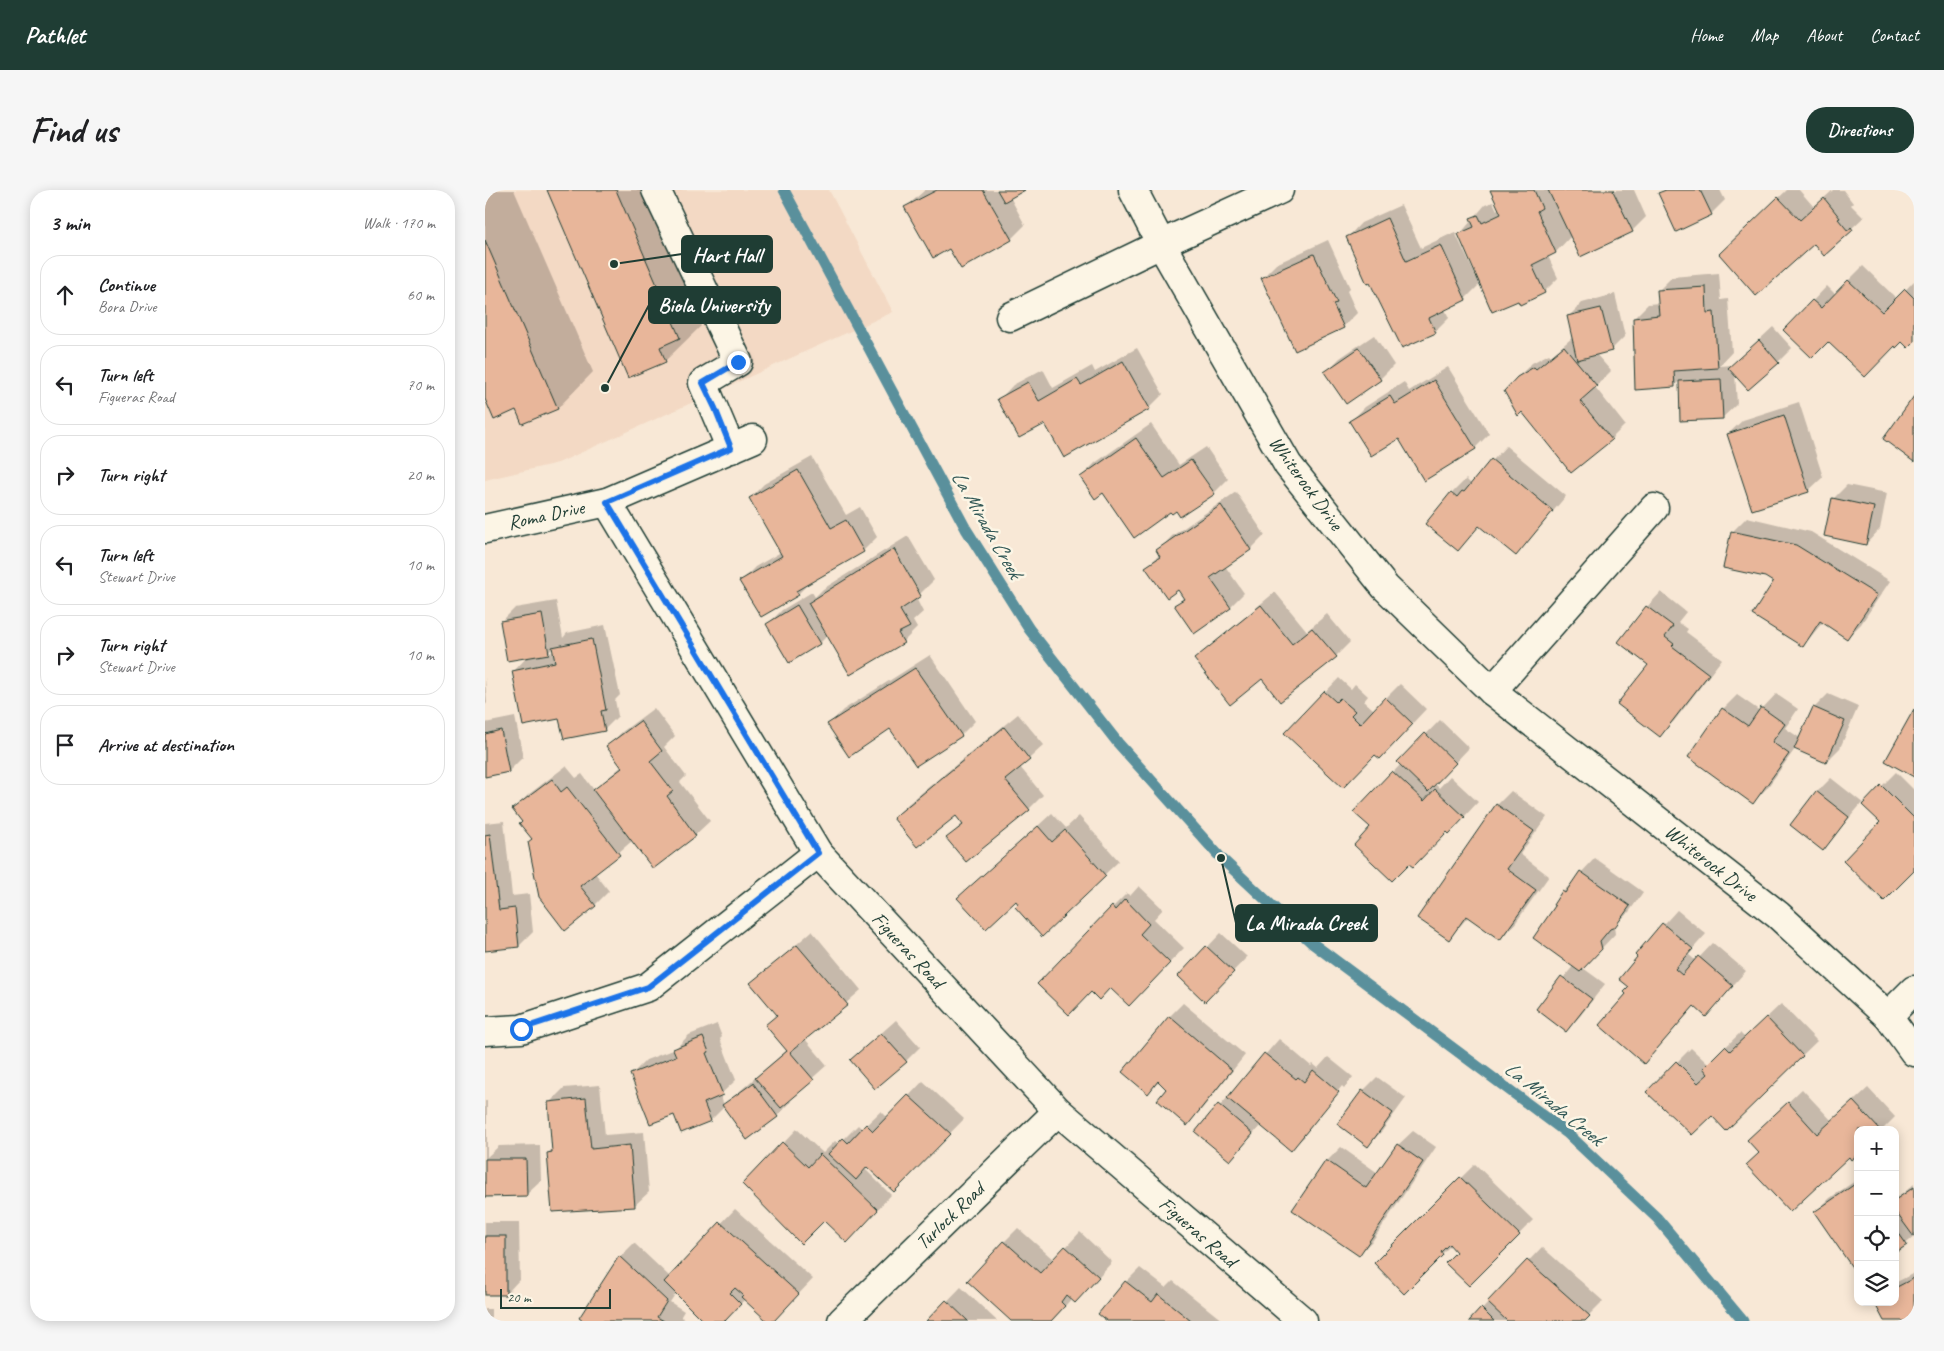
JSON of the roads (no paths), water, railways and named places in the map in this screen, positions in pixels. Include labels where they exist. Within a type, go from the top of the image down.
[{"type":"street","name":"Roma Drive","points":[[485,529],[607,502],[742,444],[715,408],[703,383],[738,362],[656,190]]},
{"type":"street","name":"Whiterock Drive","points":[[1133,190],[1161,244],[1287,465],[1385,587],[1492,691],[1778,915],[1888,1016],[1914,1052]]},
{"type":"street","points":[[1011,317],[1161,244],[1279,190]]},
{"type":"street","name":"Figueras Road","points":[[607,502],[818,853],[1058,1111],[1303,1321]]},
{"type":"street","points":[[1492,691],[1654,508]]},
{"type":"street","points":[[485,1031],[521,1029],[648,987],[818,853]]},
{"type":"street","points":[[1888,1016],[1914,990]]},
{"type":"street","name":"Turlock Road","points":[[842,1321],[1058,1111]]},
{"type":"waterway","name":"La Mirada Creek","points":[[784,190],[966,529],[1029,629],[1118,743],[1221,858],[1312,943],[1567,1133],[1657,1218],[1743,1321]]},
{"type":"place","name":"Hart Hall","points":[[614,264]]},
{"type":"place","name":"Biola University","points":[[605,388]]},
{"type":"place","name":"La Mirada Creek","points":[[1221,858]]}]
